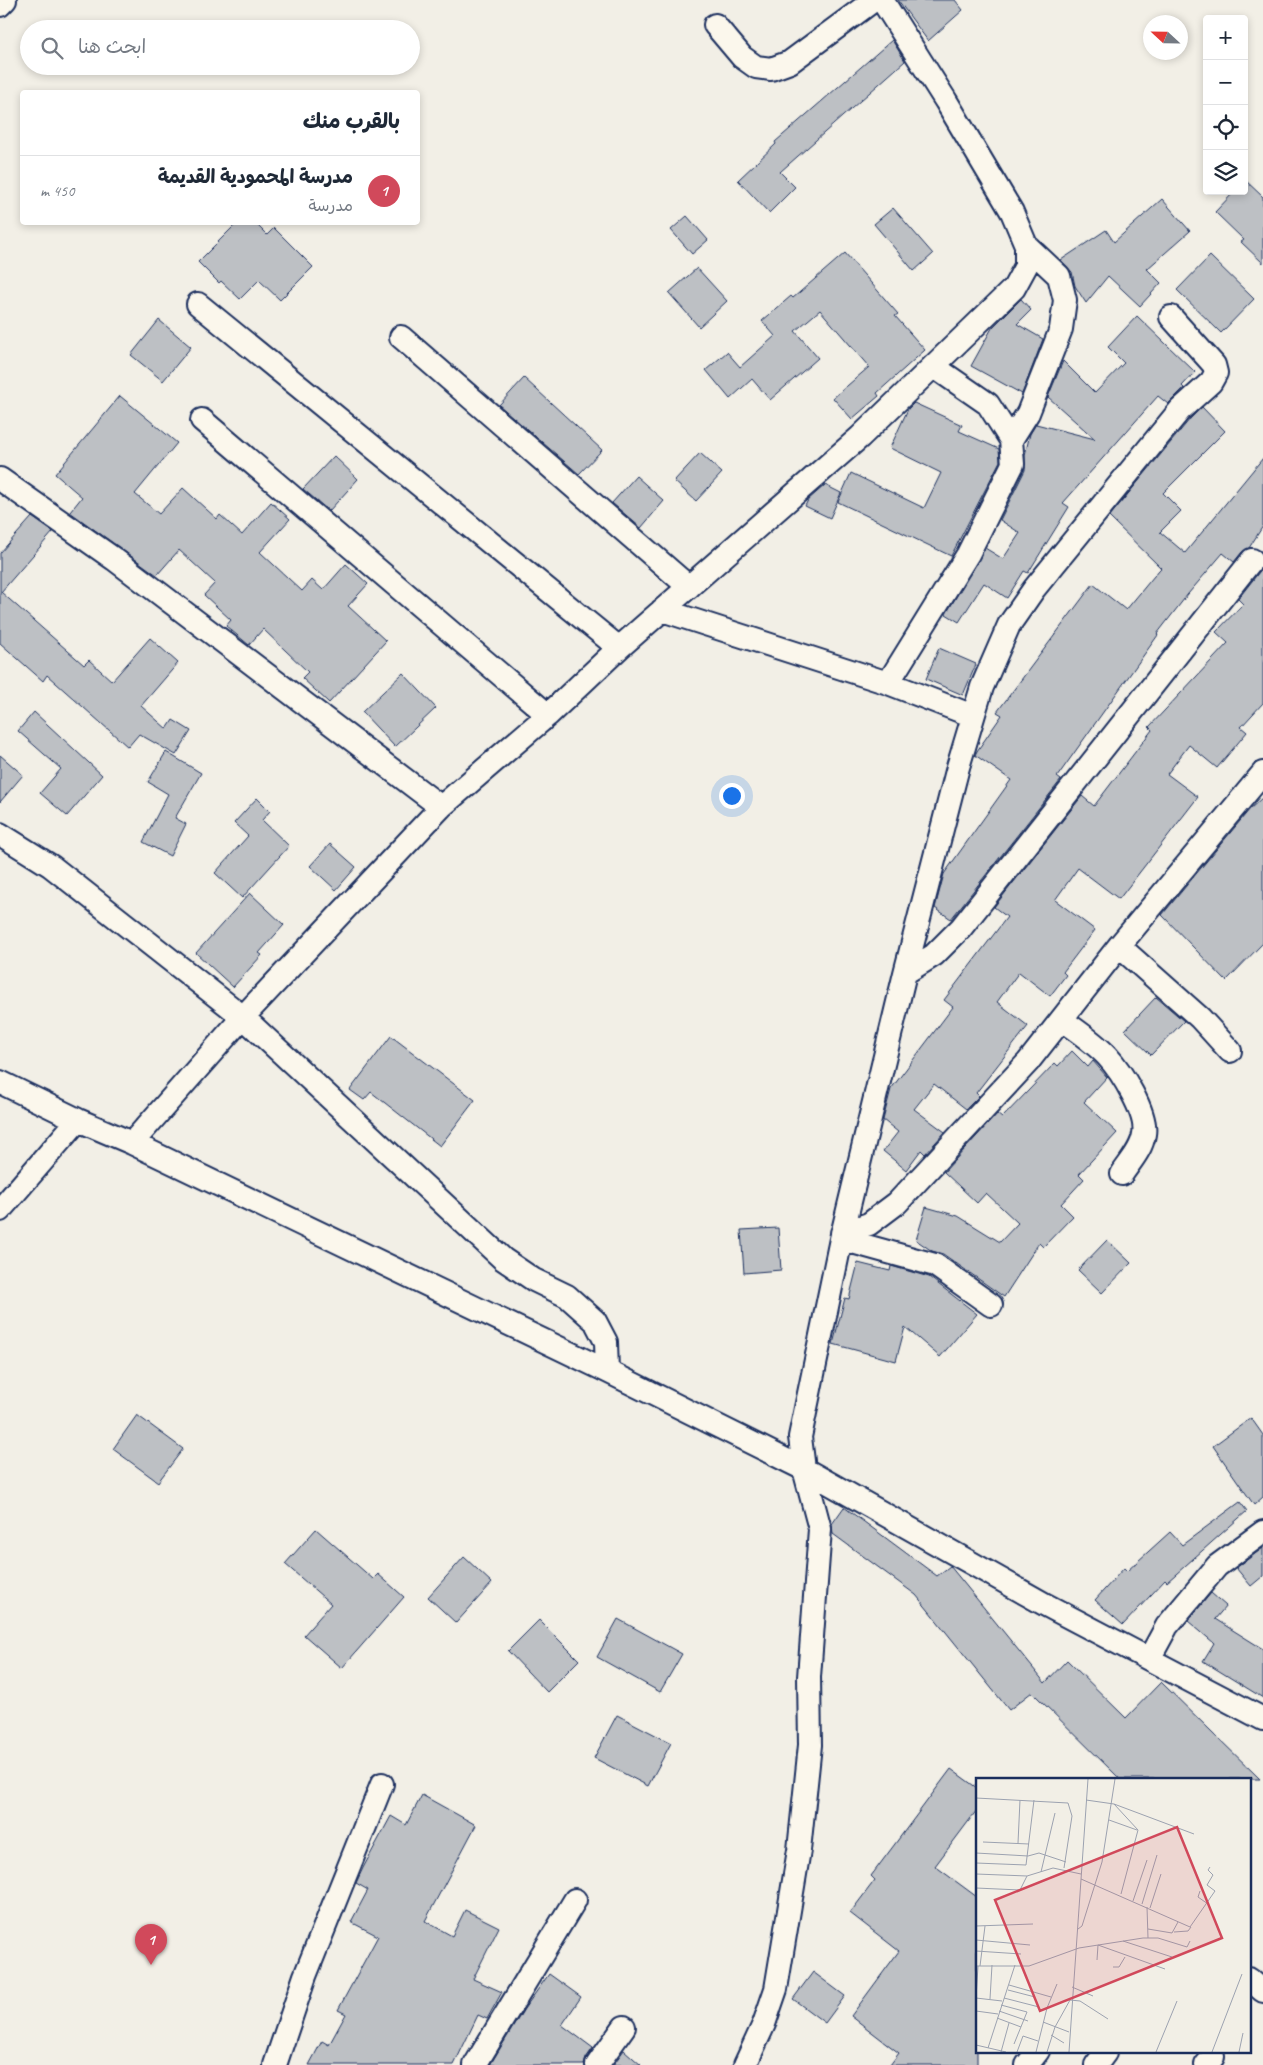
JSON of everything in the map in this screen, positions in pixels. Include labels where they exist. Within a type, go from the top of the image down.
[{"type":"street","points":[[0,5],[4,0]]},
{"type":"street","points":[[715,26],[742,57],[756,67],[771,69],[790,62],[874,0]]},
{"type":"street","points":[[882,0],[946,101],[1002,195],[1026,245],[1059,276],[1065,300],[1062,329],[1028,412],[1012,440]]},
{"type":"street","points":[[132,1143],[244,1017],[441,807],[548,715],[619,648],[860,437],[1014,288],[1026,266],[1026,245]]},
{"type":"street","points":[[198,304],[619,648]]},
{"type":"street","points":[[745,2065],[764,2024],[776,1989],[799,1850],[810,1745],[809,1677],[820,1529],[804,1469],[800,1437],[841,1236],[905,973],[958,767],[982,687],[1009,625],[1034,589],[1180,410],[1211,382],[1216,373],[1214,365],[1170,317]]},
{"type":"street","points":[[401,337],[689,587]]},
{"type":"street","points":[[888,683],[968,554],[1013,464],[1012,440],[988,404],[933,366]]},
{"type":"street","points":[[202,420],[548,715]]},
{"type":"street","points":[[0,479],[122,564],[441,807]]},
{"type":"street","points":[[905,973],[934,955],[961,928],[1252,560]]},
{"type":"street","points":[[662,610],[888,683],[973,716]]},
{"type":"street","points":[[841,1236],[869,1224],[897,1203],[1028,1062],[1119,946],[1263,773]]},
{"type":"street","points":[[0,834],[51,866],[244,1017],[503,1259],[534,1280],[567,1296],[595,1321],[606,1342],[607,1371]]},
{"type":"street","points":[[1119,946],[1200,1018],[1230,1051]]},
{"type":"street","points":[[1062,1020],[1107,1056],[1125,1080],[1144,1120],[1144,1134],[1138,1150],[1122,1174]]},
{"type":"street","points":[[0,1082],[78,1120],[132,1143],[607,1371],[804,1469],[1046,1605],[1263,1718]]},
{"type":"street","points":[[0,1210],[78,1120]]},
{"type":"street","points":[[841,1236],[935,1265],[991,1305]]},
{"type":"street","points":[[1150,1659],[1167,1626],[1217,1566],[1263,1532]]},
{"type":"street","points":[[276,2065],[305,1976],[382,1784]]},
{"type":"street","points":[[475,2065],[575,1900]]},
{"type":"street","points":[[1250,1980],[1263,1991]]},
{"type":"street","points":[[598,2065],[624,2027]]},
{"type":"street","points":[[1026,2065],[1037,2052]]},
{"type":"building","points":[[898,0],[955,0],[963,10],[928,41]]},
{"type":"building","points":[[892,40],[905,61],[780,172],[795,187],[769,213],[738,180],[776,144],[775,142]]},
{"type":"building","points":[[1248,183],[1263,197],[1263,263],[1241,242],[1244,240],[1215,212],[1231,195],[1248,195]]},
{"type":"building","points":[[1162,199],[1190,231],[1147,269],[1161,283],[1140,306],[1108,276],[1086,303],[1075,286],[1072,272],[1061,260],[1106,230],[1114,242]]},
{"type":"building","points":[[893,208],[933,254],[914,271],[874,224]]},
{"type":"building","points":[[687,216],[708,240],[692,254],[671,230]]},
{"type":"building","points":[[235,225],[257,225],[267,235],[274,228],[313,267],[280,300],[259,280],[240,299],[221,281],[219,283],[198,262]]},
{"type":"building","points":[[845,253],[898,314],[895,316],[925,350],[877,393],[879,396],[852,419],[833,398],[869,367],[820,310],[795,331],[818,358],[770,400],[752,379],[730,399],[706,370],[727,352],[740,367],[775,336],[762,321],[791,296],[793,298]]},
{"type":"building","points":[[1210,256],[1254,299],[1221,333],[1177,290]]},
{"type":"building","points":[[697,268],[727,301],[699,327],[669,293]]},
{"type":"building","points":[[1021,299],[1031,310],[1017,324],[1043,339],[1022,394],[971,366],[992,328]]},
{"type":"building","points":[[1137,316],[1195,372],[1182,386],[1184,388],[1168,404],[1158,396],[1063,503],[1069,507],[1028,573],[1024,571],[1007,598],[984,583],[959,622],[946,614],[985,548],[1003,559],[1020,533],[1000,520],[1025,470],[1025,455],[1030,434],[1036,424],[1095,439],[1048,397],[1063,361],[1095,393],[1124,363],[1108,347]]},
{"type":"building","points":[[159,320],[191,347],[163,381],[131,355]]},
{"type":"building","points":[[524,378],[602,450],[579,474],[499,405]]},
{"type":"building","points":[[120,396],[177,443],[135,494],[159,514],[183,488],[217,519],[220,515],[242,535],[271,502],[290,519],[260,552],[302,591],[312,580],[323,590],[346,564],[368,584],[348,606],[386,641],[329,703],[302,678],[308,672],[263,629],[249,645],[226,626],[231,620],[204,595],[215,583],[179,550],[157,575],[70,512],[82,497],[55,474]]},
{"type":"building","points":[[914,403],[962,425],[959,431],[999,449],[1000,461],[951,556],[838,502],[851,473],[924,508],[941,473],[890,448],[908,409]]},
{"type":"building","points":[[1202,407],[1225,431],[1163,493],[1181,511],[1160,532],[1185,553],[1263,458],[1263,526],[1249,548],[1242,552],[1234,562],[1223,553],[1188,594],[1157,634],[1057,777],[1061,780],[951,919],[935,908],[944,874],[1011,780],[975,755],[1002,715],[997,712],[1093,584],[1126,610],[1161,568],[1109,517]]},
{"type":"building","points":[[700,453],[722,473],[696,501],[674,481]]},
{"type":"building","points":[[334,456],[358,479],[329,511],[303,489]]},
{"type":"building","points":[[636,476],[664,501],[641,528],[612,503]]},
{"type":"building","points":[[825,485],[841,493],[830,518],[805,506],[808,500]]},
{"type":"building","points":[[32,517],[53,532],[1,592],[84,665],[89,660],[112,681],[150,638],[178,663],[141,706],[167,729],[173,720],[191,731],[176,755],[139,734],[128,747],[47,675],[43,681],[0,643],[0,553]]},
{"type":"building","points":[[1263,567],[1263,703],[1241,727],[1247,732],[1217,768],[1189,745],[1167,774],[1198,797],[1119,899],[1078,868],[1055,900],[1095,930],[1063,972],[1066,975],[1050,996],[1019,972],[997,1002],[1028,1026],[976,1093],[979,1096],[966,1109],[934,1084],[914,1109],[945,1132],[925,1154],[921,1150],[906,1170],[883,1151],[898,1132],[883,1120],[891,1089],[953,1007],[944,1000],[1007,917],[994,907],[1082,796],[1094,806],[1152,730],[1149,727],[1228,643],[1216,632],[1243,604],[1238,599]]},
{"type":"building","points":[[939,648],[976,664],[963,695],[926,679]]},
{"type":"building","points":[[403,673],[436,708],[395,747],[362,712]]},
{"type":"building","points":[[34,712],[102,775],[67,816],[40,793],[61,769],[18,731]]},
{"type":"building","points":[[166,752],[201,773],[175,818],[186,824],[170,856],[143,842],[168,794],[148,782]]},
{"type":"building","points":[[0,755],[23,775],[0,802]]},
{"type":"building","points":[[1263,797],[1263,943],[1226,981],[1162,915],[1250,809]]},
{"type":"building","points":[[257,798],[270,811],[262,820],[289,846],[242,898],[215,873],[248,836],[234,823]]},
{"type":"building","points":[[330,844],[356,867],[336,890],[310,866]]},
{"type":"building","points":[[250,893],[284,925],[259,953],[262,955],[233,987],[196,953]]},
{"type":"building","points":[[1156,997],[1184,1021],[1151,1055],[1125,1030]]},
{"type":"building","points":[[391,1036],[475,1100],[440,1146],[371,1092],[364,1100],[350,1090]]},
{"type":"building","points":[[1072,1051],[1088,1067],[1093,1061],[1107,1077],[1084,1102],[1117,1133],[1079,1174],[1084,1179],[1061,1204],[1073,1216],[1043,1247],[1039,1243],[1004,1297],[943,1254],[932,1251],[916,1240],[926,1207],[958,1216],[1000,1242],[1018,1223],[986,1193],[977,1203],[944,1172],[997,1114],[1002,1118],[1055,1063],[1058,1066]]},
{"type":"building","points":[[778,1228],[781,1270],[744,1273],[741,1230]]},
{"type":"building","points":[[1107,1240],[1131,1263],[1102,1293],[1078,1270]]},
{"type":"building","points":[[858,1263],[890,1271],[891,1266],[929,1277],[977,1314],[940,1357],[905,1327],[896,1361],[833,1344],[845,1298],[849,1299]]},
{"type":"building","points":[[137,1415],[183,1449],[158,1482],[113,1449]]},
{"type":"building","points":[[1251,1418],[1263,1435],[1263,1497],[1254,1505],[1213,1446]]},
{"type":"building","points":[[1240,1502],[1247,1511],[1167,1582],[1165,1580],[1123,1625],[1095,1600],[1124,1568],[1127,1571],[1170,1532],[1182,1545]]},
{"type":"building","points":[[844,1507],[937,1576],[950,1566],[1045,1683],[1067,1660],[1126,1718],[1161,1682],[1260,1779],[1119,1778],[1032,1692],[1009,1710],[916,1595],[833,1534],[832,1524]]},
{"type":"building","points":[[316,1529],[373,1579],[378,1574],[404,1597],[342,1668],[304,1635],[331,1604],[285,1564]]},
{"type":"building","points":[[1263,1548],[1263,1576],[1251,1586],[1236,1568]]},
{"type":"building","points":[[464,1557],[492,1583],[456,1623],[428,1597]]},
{"type":"building","points":[[1211,1593],[1226,1606],[1215,1619],[1263,1649],[1263,1698],[1203,1661],[1214,1643],[1188,1621]]},
{"type":"building","points":[[618,1619],[682,1654],[660,1692],[597,1657]]},
{"type":"building","points":[[539,1620],[579,1660],[547,1692],[508,1651]]},
{"type":"building","points":[[617,1715],[671,1743],[648,1786],[594,1758]]},
{"type":"building","points":[[951,1769],[976,1787],[976,1811],[935,1866],[976,1896],[977,2065],[890,2065],[899,2053],[851,2016],[899,1951],[850,1913],[875,1880],[871,1876]]},
{"type":"building","points":[[422,1795],[476,1825],[425,1921],[452,1936],[465,1910],[499,1927],[473,1979],[502,1992],[487,2019],[478,2015],[454,2065],[309,2065],[322,2041],[329,2045],[346,2014],[338,2010],[378,1936],[351,1922],[368,1890],[356,1883],[391,1816],[406,1825]]},
{"type":"building","points":[[813,1972],[845,1996],[825,2023],[793,1999]]},
{"type":"building","points":[[549,1974],[581,1997],[562,2025],[593,2048],[586,2058],[584,2065],[490,2065],[524,2009]]},
{"type":"building","points":[[624,2050],[641,2065],[613,2065]]},
{"type":"place","name":"مدرسة المحمودية القديمة","points":[[151,1965]]}]
